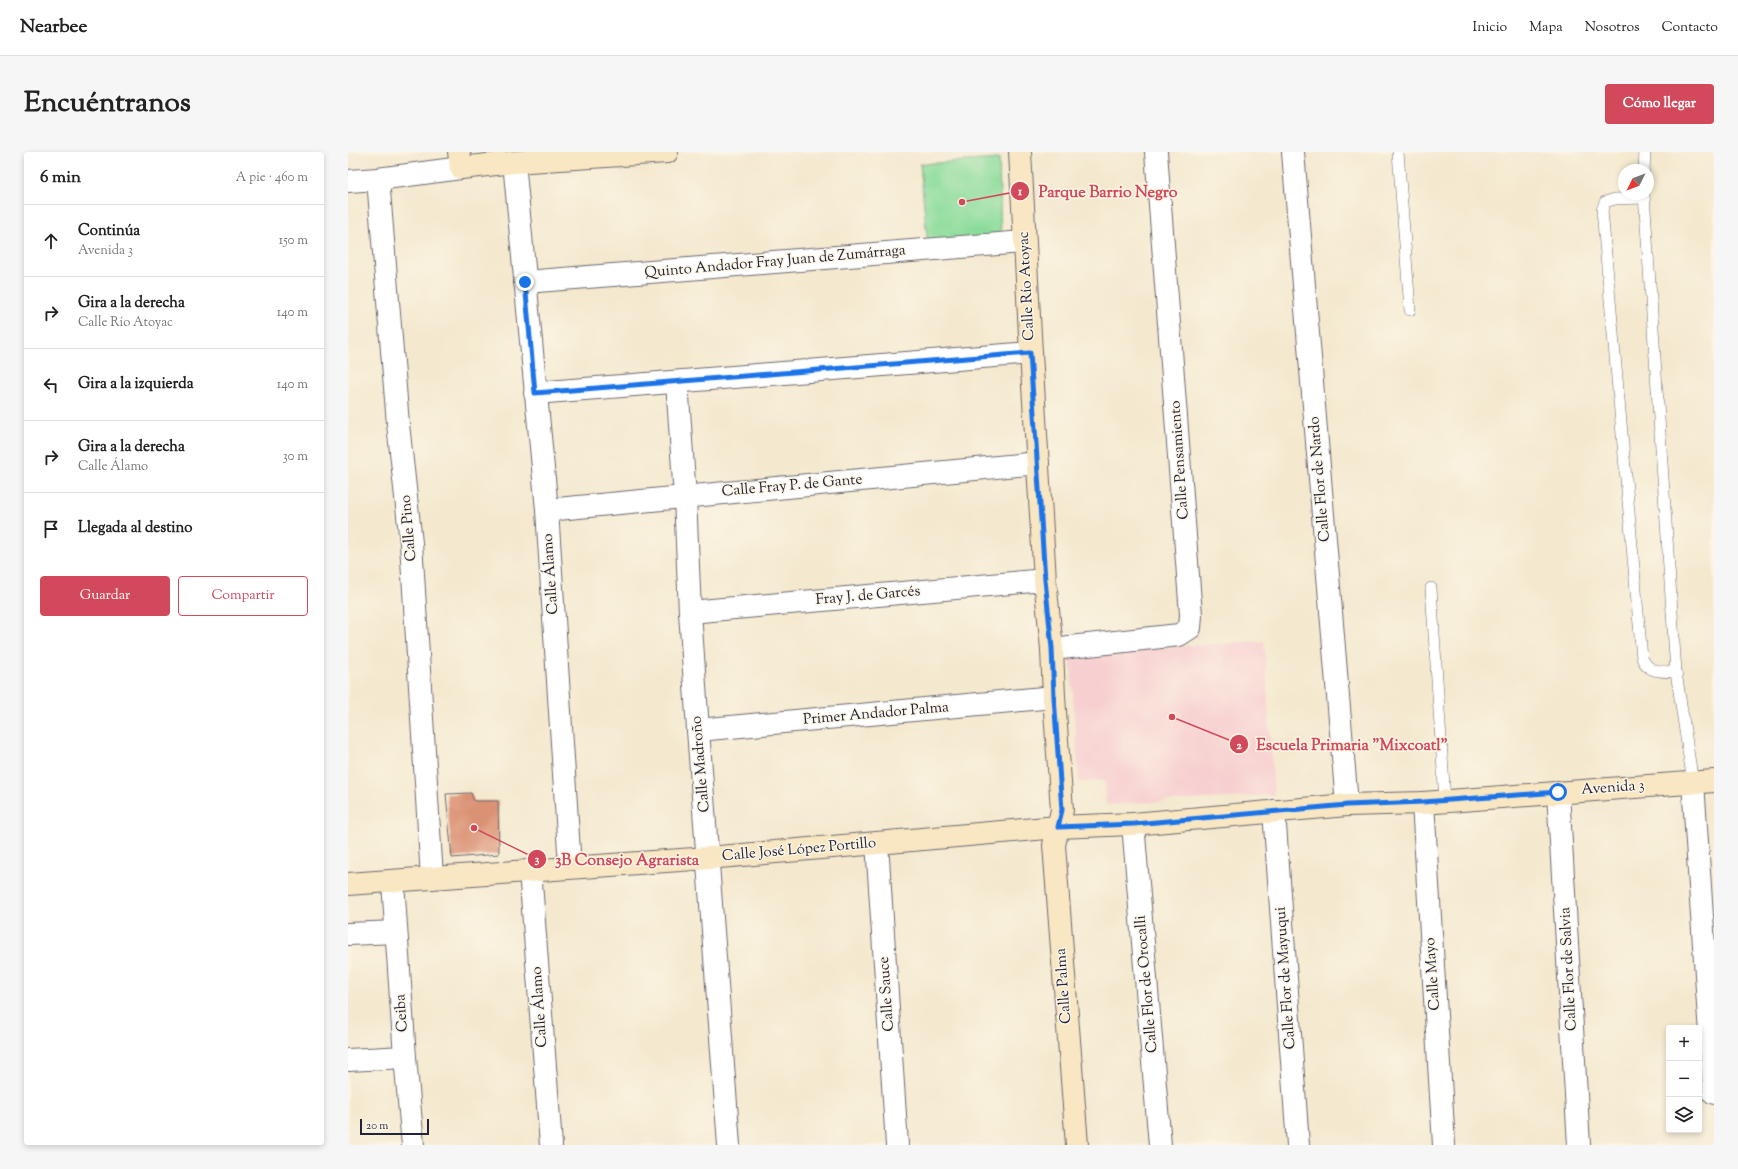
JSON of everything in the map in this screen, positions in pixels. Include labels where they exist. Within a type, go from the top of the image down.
[{"type":"street","points":[[348,181],[378,179],[460,160],[514,162],[667,152]]},
{"type":"street","name":"Calle Río Atoyac","points":[[1020,152],[1030,353],[1045,580],[1052,648],[1062,810],[1058,827]]},
{"type":"street","name":"Calle Pensamiento","points":[[1052,648],[1179,634],[1190,628],[1191,608],[1156,152]]},
{"type":"street","name":"Calle Flor de Nardo","points":[[1293,152],[1347,805]]},
{"type":"street","name":"Calle Álamo","points":[[514,162],[547,510],[570,867]]},
{"type":"street","name":"Calle Pino","points":[[378,179],[398,424],[411,543],[432,878]]},
{"type":"street","name":"Quinto Andador Fray Juan de Zumárraga","points":[[525,282],[1024,242]]},
{"type":"street","points":[[535,393],[1030,353]]},
{"type":"street","name":"Calle Madroño","points":[[677,382],[698,730],[729,1145]]},
{"type":"street","name":"Calle Fray P. de Gante","points":[[547,510],[1038,463]]},
{"type":"street","name":"Fray J. de Garcés","points":[[690,612],[1045,580]]},
{"type":"street","name":"Primer Andador Palma","points":[[698,730],[1054,697]]},
{"type":"street","points":[[1704,782],[1714,1093]]},
{"type":"street","name":"Avenida 3","points":[[1058,827],[1134,824],[1347,805],[1445,801],[1704,782]]},
{"type":"street","name":"Calle Flor de Salvia","points":[[1558,792],[1579,1145]]},
{"type":"street","name":"Calle Mayo","points":[[1423,802],[1444,1145]]},
{"type":"street","name":"Calle Flor de Mayuqui","points":[[1274,811],[1298,1145]]},
{"type":"street","name":"Calle Flor de Orocalli","points":[[1134,824],[1160,1145]]},
{"type":"street","name":"Calle José López Portillo","points":[[348,884],[393,882],[530,870],[708,858],[1058,827]]},
{"type":"street","name":"Calle Palma","points":[[1058,827],[1054,845],[1077,1145]]},
{"type":"street","name":"Calle Sauce","points":[[878,842],[897,1145]]},
{"type":"street","name":"Calle Álamo","points":[[530,870],[550,1145]]},
{"type":"street","name":"Ceiba","points":[[393,882],[405,1057],[413,1145]]},
{"type":"street","points":[[348,934],[396,932]]},
{"type":"street","points":[[348,1060],[405,1057]]},
{"type":"lane","points":[[1398,152],[1410,310]]},
{"type":"lane","points":[[1644,164],[1645,152]]},
{"type":"lane","points":[[1618,198],[1605,202],[1602,210],[1642,658],[1645,666],[1654,671],[1676,672]]},
{"type":"lane","points":[[1643,200],[1676,672],[1704,782]]},
{"type":"lane","points":[[1431,588],[1445,801]]},
{"type":"shaded area","points":[[1264,641],[1274,795],[1106,805],[1105,780],[1079,782],[1070,653]]},
{"type":"green space","points":[[999,159],[1001,240],[928,247],[920,164]]},
{"type":"building","points":[[471,793],[474,801],[498,801],[499,854],[452,858],[446,794]]},
{"type":"place","name":"Parque Barrio Negro","points":[[962,202]]},
{"type":"place","name":"Escuela Primaria \"Mixcoatl\"","points":[[1172,717]]},
{"type":"place","name":"3B Consejo Agrarista","points":[[474,828]]},
{"type":"route","points":[[525,282],[535,393],[1030,353],[1045,580],[1052,648],[1062,810],[1058,827],[1134,824],[1347,805],[1423,802],[1558,792]]}]
